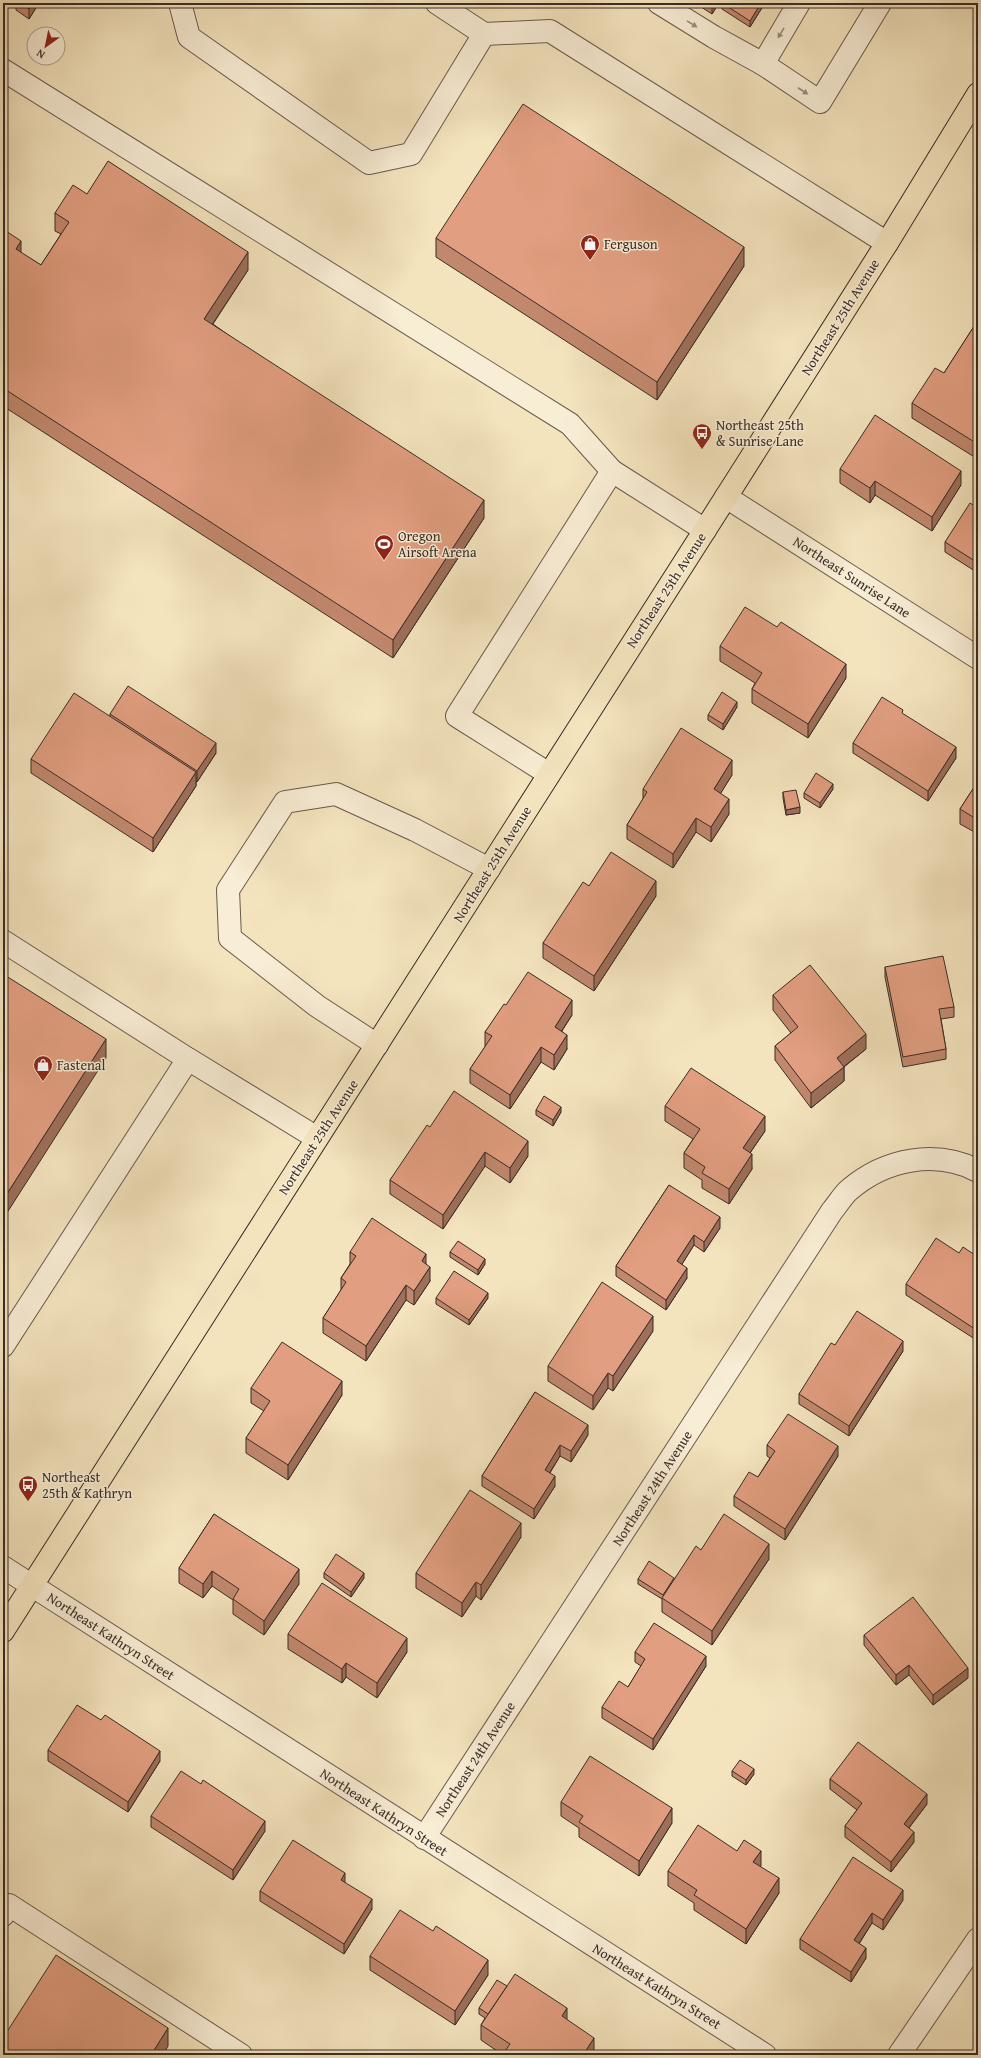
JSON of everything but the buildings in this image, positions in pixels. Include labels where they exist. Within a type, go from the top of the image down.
[{"type":"main road","name":"Northeast 25th Avenue","points":[[3,1631],[726,497],[887,243],[978,94]]},
{"type":"street","points":[[180,3],[189,38],[369,163],[411,154],[484,34]]},
{"type":"street","points":[[437,3],[484,34],[550,31],[887,243]]},
{"type":"street","points":[[659,3],[714,38],[763,64],[820,102],[880,3]]},
{"type":"street","points":[[763,64],[799,3]]},
{"type":"street","points":[[3,70],[570,424],[612,471],[705,530]]},
{"type":"street","points":[[549,774],[457,716],[612,471]]},
{"type":"street","name":"Northeast Sunrise Lane","points":[[726,497],[978,658]]},
{"type":"street","points":[[377,1045],[317,1006],[230,938],[228,890],[286,802],[336,794],[416,830],[489,869]]},
{"type":"street","points":[[3,941],[188,1059],[317,1138]]},
{"type":"street","points":[[3,1346],[188,1059]]},
{"type":"street","name":"Northeast 24th Avenue","points":[[424,1838],[832,1211],[848,1190],[867,1177],[902,1161],[931,1158],[966,1165],[978,1171]]},
{"type":"street","name":"Northeast Kathryn Street","points":[[3,1567],[765,2055]]},
{"type":"street","points":[[3,1915],[9,1905],[241,2055]]},
{"type":"street","points":[[900,2055],[978,1939]]},
{"type":"place","name":"Ferguson","points":[[590,261]]},
{"type":"place","name":"Northeast 25th & Sunrise Lane","points":[[702,450]]},
{"type":"place","name":"Oregon Airsoft Arena","points":[[384,561]]},
{"type":"place","name":"Fastenal","points":[[43,1082]]},
{"type":"place","name":"Northeast 25th & Kathryn","points":[[28,1502]]}]
